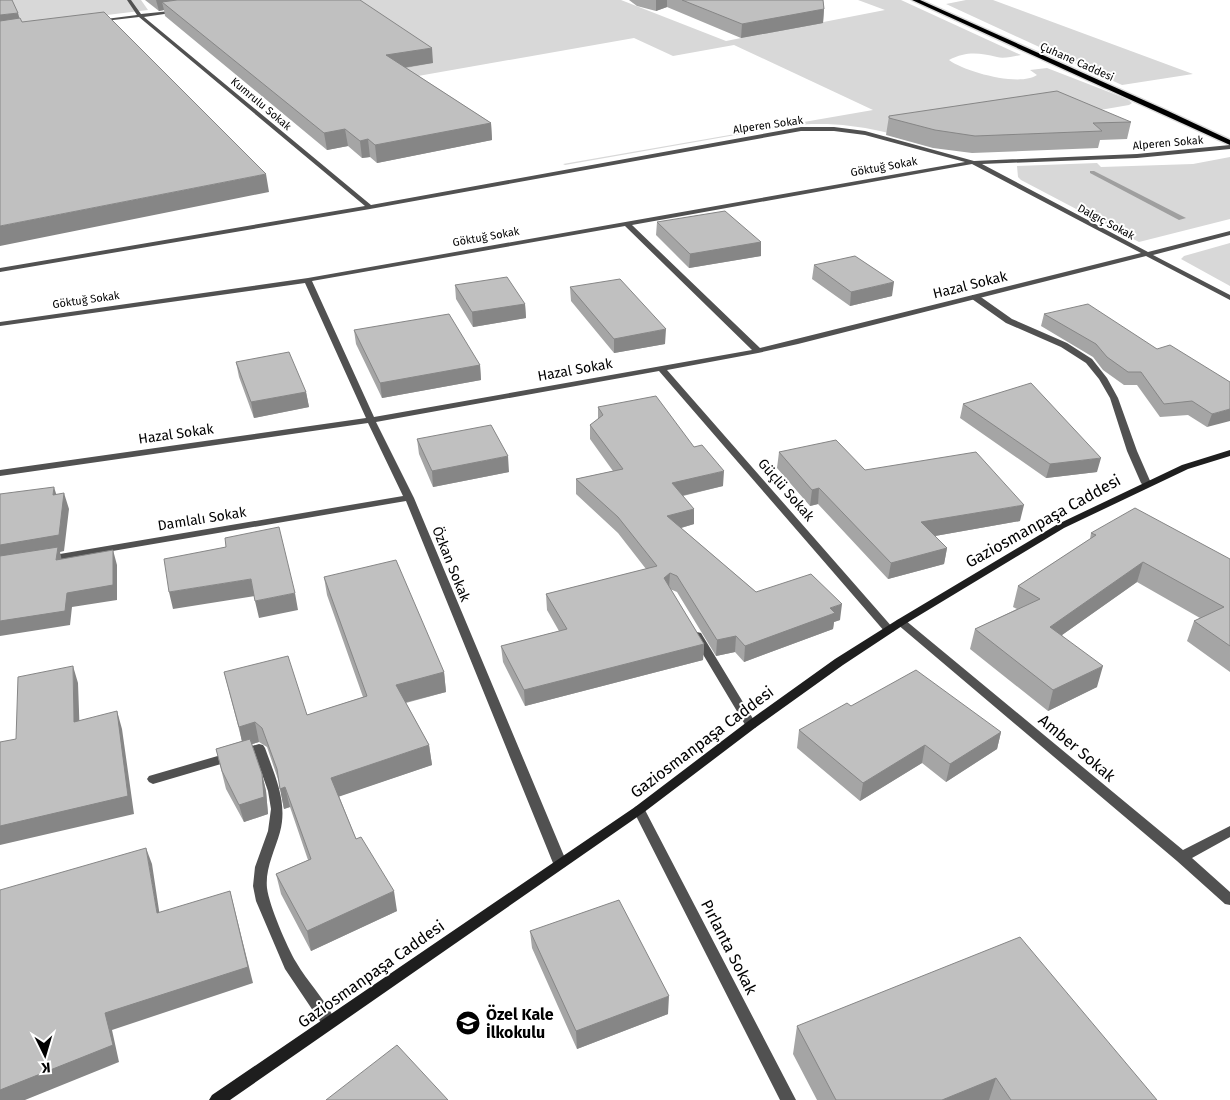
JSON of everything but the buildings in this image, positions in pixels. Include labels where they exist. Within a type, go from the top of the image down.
[{"type":"main road","name":"Çuhane Caddesi","points":[[915,0],[1166,112],[1230,145]]},
{"type":"street","name":"Kumrulu Sokak","points":[[129,0],[140,16],[370,207]]},
{"type":"street","points":[[93,21],[188,10]]},
{"type":"street","name":"Alperen Sokak","points":[[0,270],[370,207],[801,130],[834,129],[865,133],[974,163],[1137,156],[1230,145]]},
{"type":"street","name":"Göktuğ Sokak","points":[[0,324],[308,280],[974,163]]},
{"type":"street","name":"Dalgıç Sokak","points":[[974,163],[1230,298]]},
{"type":"street","points":[[628,224],[758,351]]},
{"type":"street","name":"Hazal Sokak","points":[[0,473],[371,420],[758,351],[1230,233]]},
{"type":"street","name":"Özkan Sokak","points":[[308,280],[371,420],[409,498],[560,863]]},
{"type":"street","points":[[975,298],[1009,321],[1064,345],[1089,361],[1103,378],[1114,398],[1132,451],[1146,483]]},
{"type":"street","name":"Güçlü Sokak","points":[[661,368],[889,630]]},
{"type":"street","name":"Gaziosmanpaşa Caddesi","points":[[217,1100],[639,810],[752,725],[840,662],[901,622],[1061,526],[1146,483],[1186,467],[1230,453]]},
{"type":"street","name":"Damlalı Sokak","points":[[39,560],[409,498]]},
{"type":"street","name":"Amber Sokak","points":[[901,622],[1182,857],[1230,900]]},
{"type":"street","points":[[690,626],[752,725]]},
{"type":"street","points":[[153,779],[259,748],[274,790],[277,809],[274,831],[262,868],[260,886],[262,901],[290,965],[330,1022]]},
{"type":"street","name":"Pırlanta Sokak","points":[[639,810],[788,1100]]},
{"type":"street","points":[[1182,857],[1230,830]]},
{"type":"shaded area","points":[[0,0],[141,0],[148,10],[0,28]]},
{"type":"shaded area","points":[[340,0],[621,0],[726,41],[885,10],[858,0],[901,0],[1021,55],[1003,58],[973,54],[962,55],[949,60],[957,65],[979,73],[1006,79],[1029,78],[1037,75],[1030,70],[1047,68],[1127,99],[1132,103],[1071,115],[914,130],[942,149],[866,128],[847,125],[808,124],[786,126],[565,165],[563,164],[873,110],[734,45],[673,56],[634,38],[401,79],[389,71],[433,63]]},
{"type":"shaded area","points":[[966,0],[993,0],[1193,74],[1122,85],[946,4]]},
{"type":"shaded area","points":[[1230,157],[1230,219],[1139,242],[1021,180],[1018,177],[1017,166],[1097,163],[1101,167],[1193,164]]},
{"type":"shaded area","points":[[1230,243],[1230,286],[1181,259],[1184,256]]},
{"type":"waterway","points":[[1092,172],[1182,218]]},
{"type":"place","name":"Özel Kale İlkokulu","points":[[468,1023]]}]
